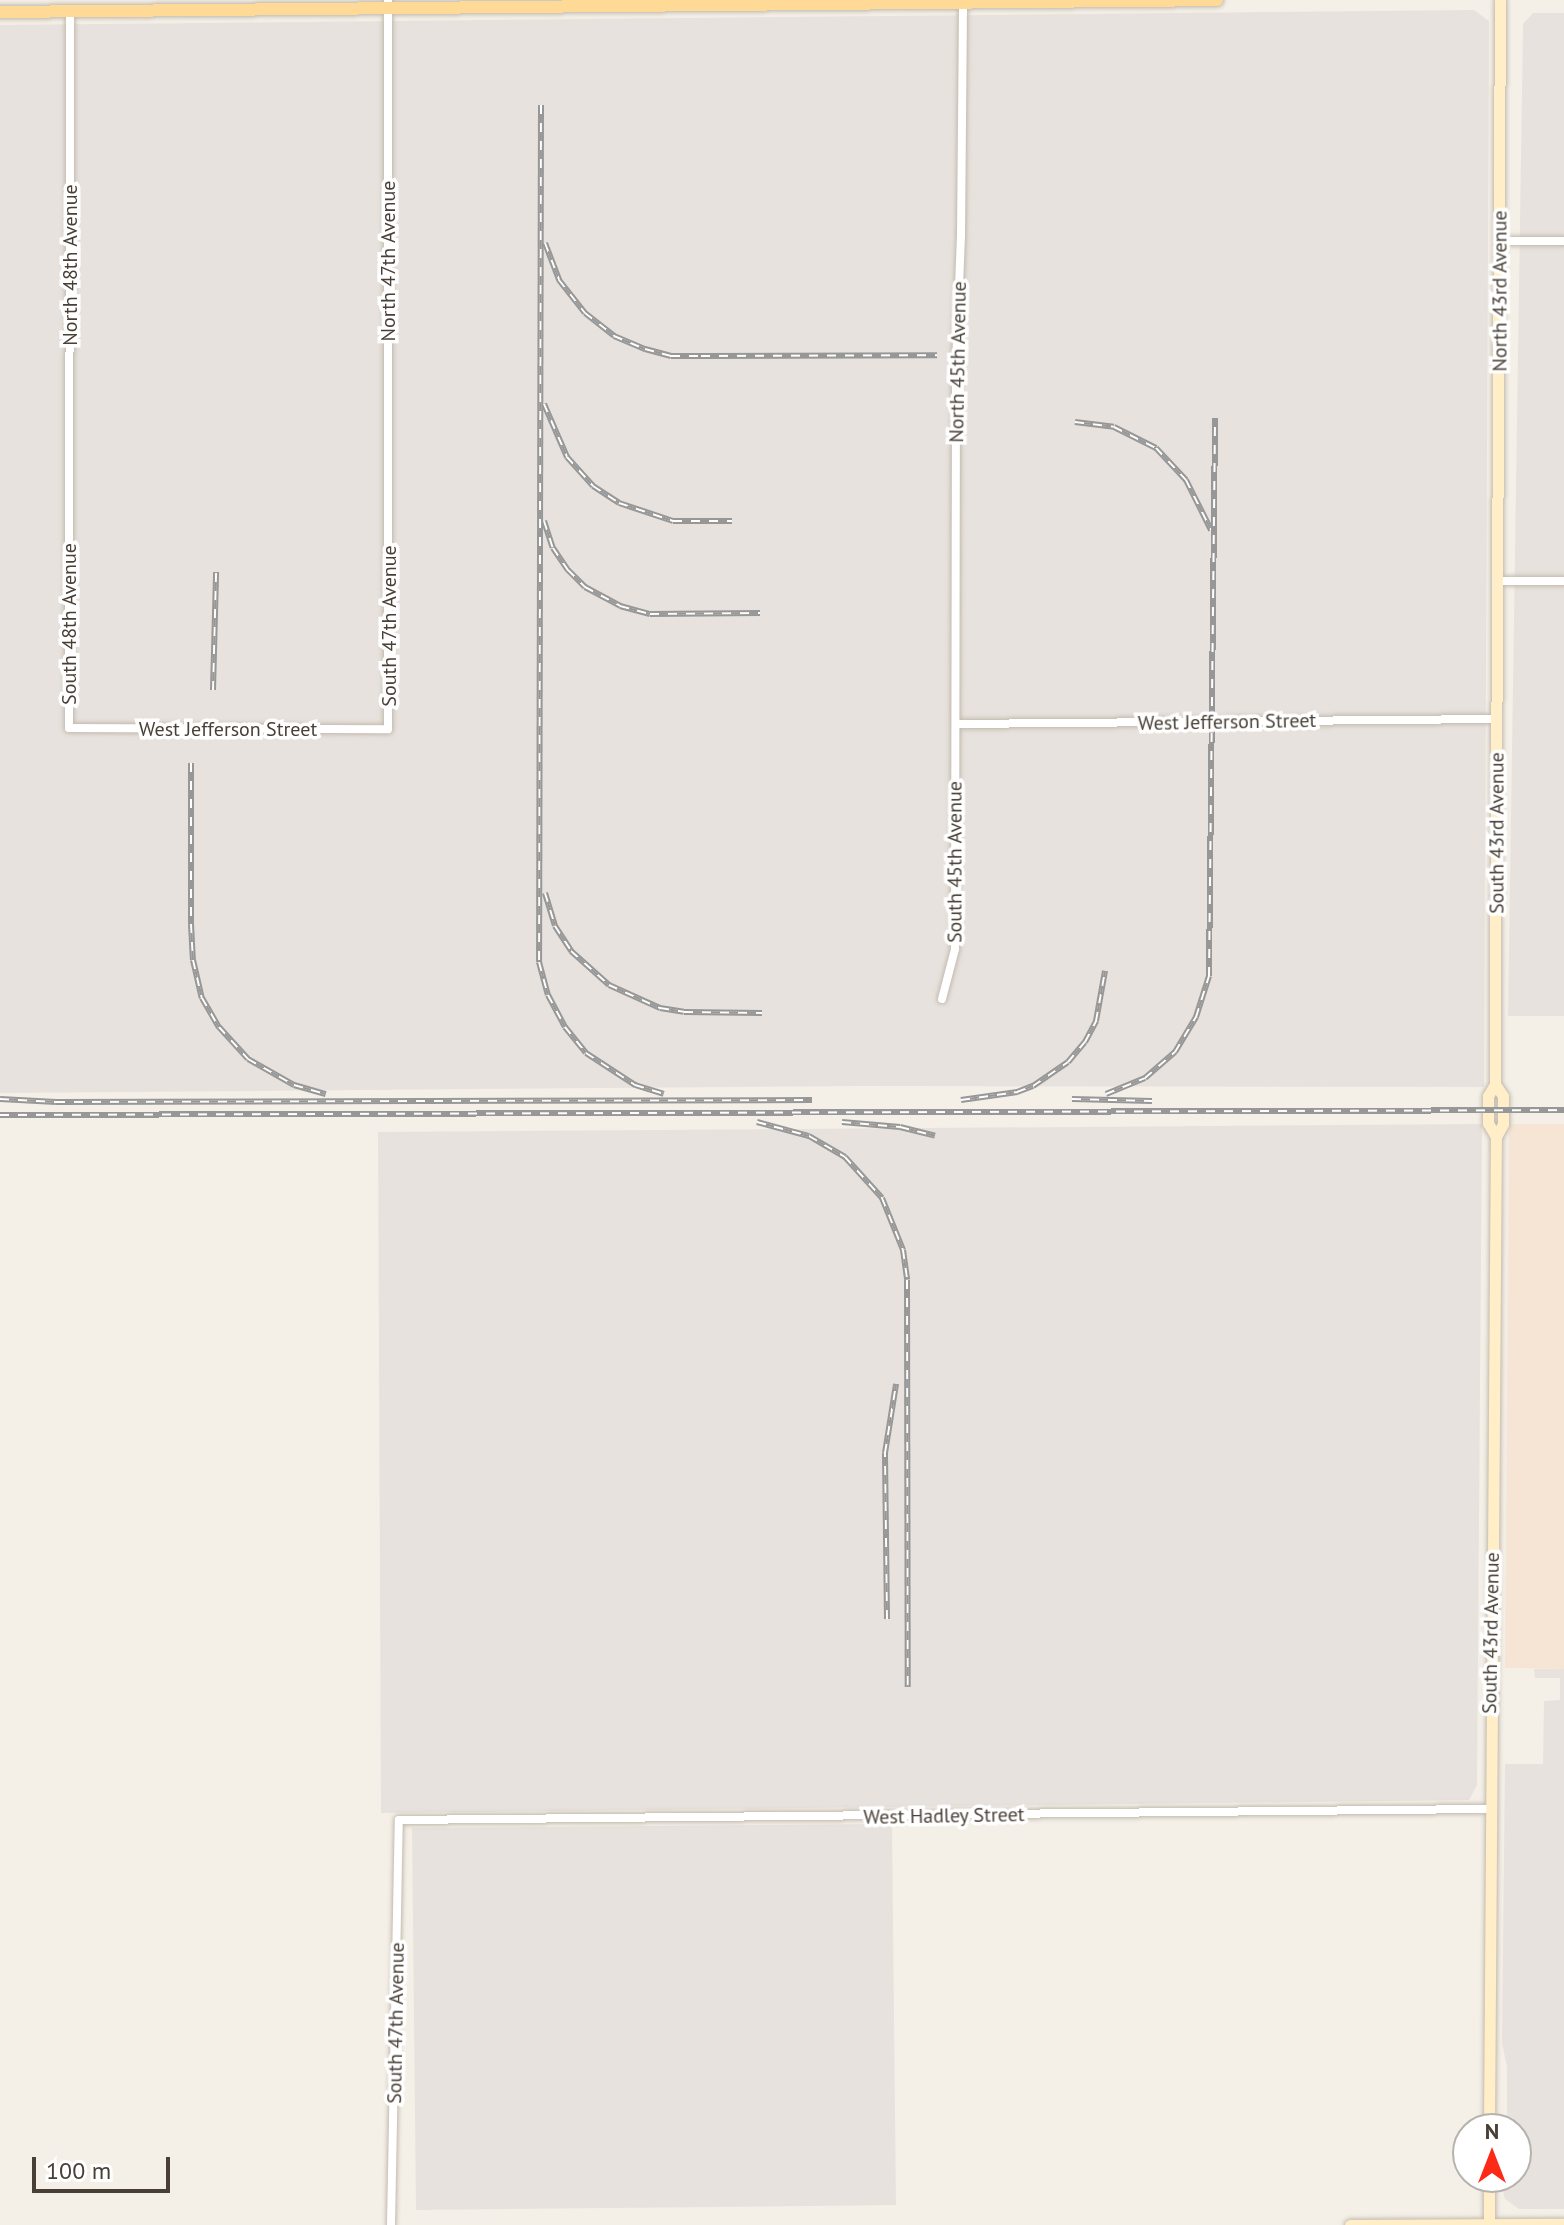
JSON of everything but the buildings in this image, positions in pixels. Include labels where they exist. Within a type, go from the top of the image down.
[{"type":"main road","points":[[0,12],[388,4],[1217,0]]},
{"type":"main road","name":"North 43rd Avenue","points":[[1499,581],[1500,0]]},
{"type":"main road","name":"South 43rd Avenue","points":[[1489,2113],[1496,1137],[1503,1124],[1503,1096],[1495,1084],[1499,581]]},
{"type":"main road","points":[[1489,2193],[1489,2224]]},
{"type":"main road","points":[[1350,2225],[1564,2224]]},
{"type":"street","name":"North 45th Avenue","points":[[956,724],[956,365],[961,249],[963,1]]},
{"type":"street","name":"North 47th Avenue","points":[[388,4],[389,523]]},
{"type":"street","name":"North 48th Avenue","points":[[69,520],[70,10]]},
{"type":"street","points":[[1501,241],[1564,241]]},
{"type":"street","name":"South 48th Avenue","points":[[69,520],[69,728]]},
{"type":"street","name":"South 47th Avenue","points":[[388,729],[389,523]]},
{"type":"street","points":[[1499,581],[1564,581]]},
{"type":"street","name":"West Jefferson Street","points":[[956,724],[1497,719]]},
{"type":"street","name":"South 45th Avenue","points":[[942,999],[955,949],[956,724]]},
{"type":"street","name":"West Jefferson Street","points":[[69,728],[388,729]]},
{"type":"street","name":"West Hadley Street","points":[[399,1820],[1489,1809]]},
{"type":"street","name":"South 47th Avenue","points":[[391,2225],[399,1820]]},
{"type":"shaded area","points":[[1474,10],[1489,21],[1484,1087],[858,1086],[0,1093],[0,25]]},
{"type":"shaded area","points":[[1533,13],[1564,13],[1564,1016],[1508,1016],[1523,24]]},
{"type":"shaded area","points":[[1482,1124],[1477,1785],[1469,1800],[381,1813],[378,1132]]},
{"type":"shaded area","points":[[1509,1124],[1564,1124],[1564,1669],[1505,1668]]},
{"type":"shaded area","points":[[1534,1669],[1564,1669],[1564,2209],[1519,2209],[1505,2199],[1504,2193],[1532,2193],[1532,2113],[1507,2113],[1507,2067],[1502,2043],[1505,1764],[1543,1764],[1544,1701],[1560,1700],[1560,1678],[1535,1678]]},
{"type":"shaded area","points":[[892,1824],[896,2205],[416,2210],[412,1828]]},
{"type":"railway","points":[[541,105],[539,962],[548,995],[565,1027],[586,1053],[635,1085],[664,1094]]},
{"type":"railway","points":[[545,243],[559,280],[585,313],[614,336],[645,349],[671,356],[937,355]]},
{"type":"railway","points":[[544,404],[567,457],[593,486],[619,503],[673,521],[732,521]]},
{"type":"railway","points":[[1106,1094],[1145,1078],[1175,1052],[1196,1017],[1209,976],[1215,418]]},
{"type":"railway","points":[[1075,422],[1114,427],[1156,448],[1186,480],[1211,530]]},
{"type":"railway","points":[[544,521],[553,548],[568,570],[585,587],[620,606],[650,614],[760,613]]},
{"type":"railway","points":[[213,690],[216,572]]},
{"type":"railway","points":[[191,763],[191,924],[193,960],[202,998],[219,1027],[248,1059],[294,1085],[326,1094]]},
{"type":"railway","points":[[545,893],[555,926],[571,951],[609,985],[660,1008],[684,1012],[762,1013]]},
{"type":"railway","points":[[961,1100],[1017,1092],[1033,1086],[1068,1062],[1085,1042],[1096,1021],[1105,971]]},
{"type":"railway","points":[[0,1099],[56,1102],[812,1100]]},
{"type":"railway","points":[[1072,1099],[1152,1101]]},
{"type":"railway","points":[[0,1115],[1564,1110]]},
{"type":"railway","points":[[757,1122],[809,1136],[845,1157],[882,1198],[903,1250],[907,1280],[908,1687]]},
{"type":"railway","points":[[842,1122],[900,1127],[935,1136]]},
{"type":"railway","points":[[887,1619],[885,1453],[896,1384]]}]
